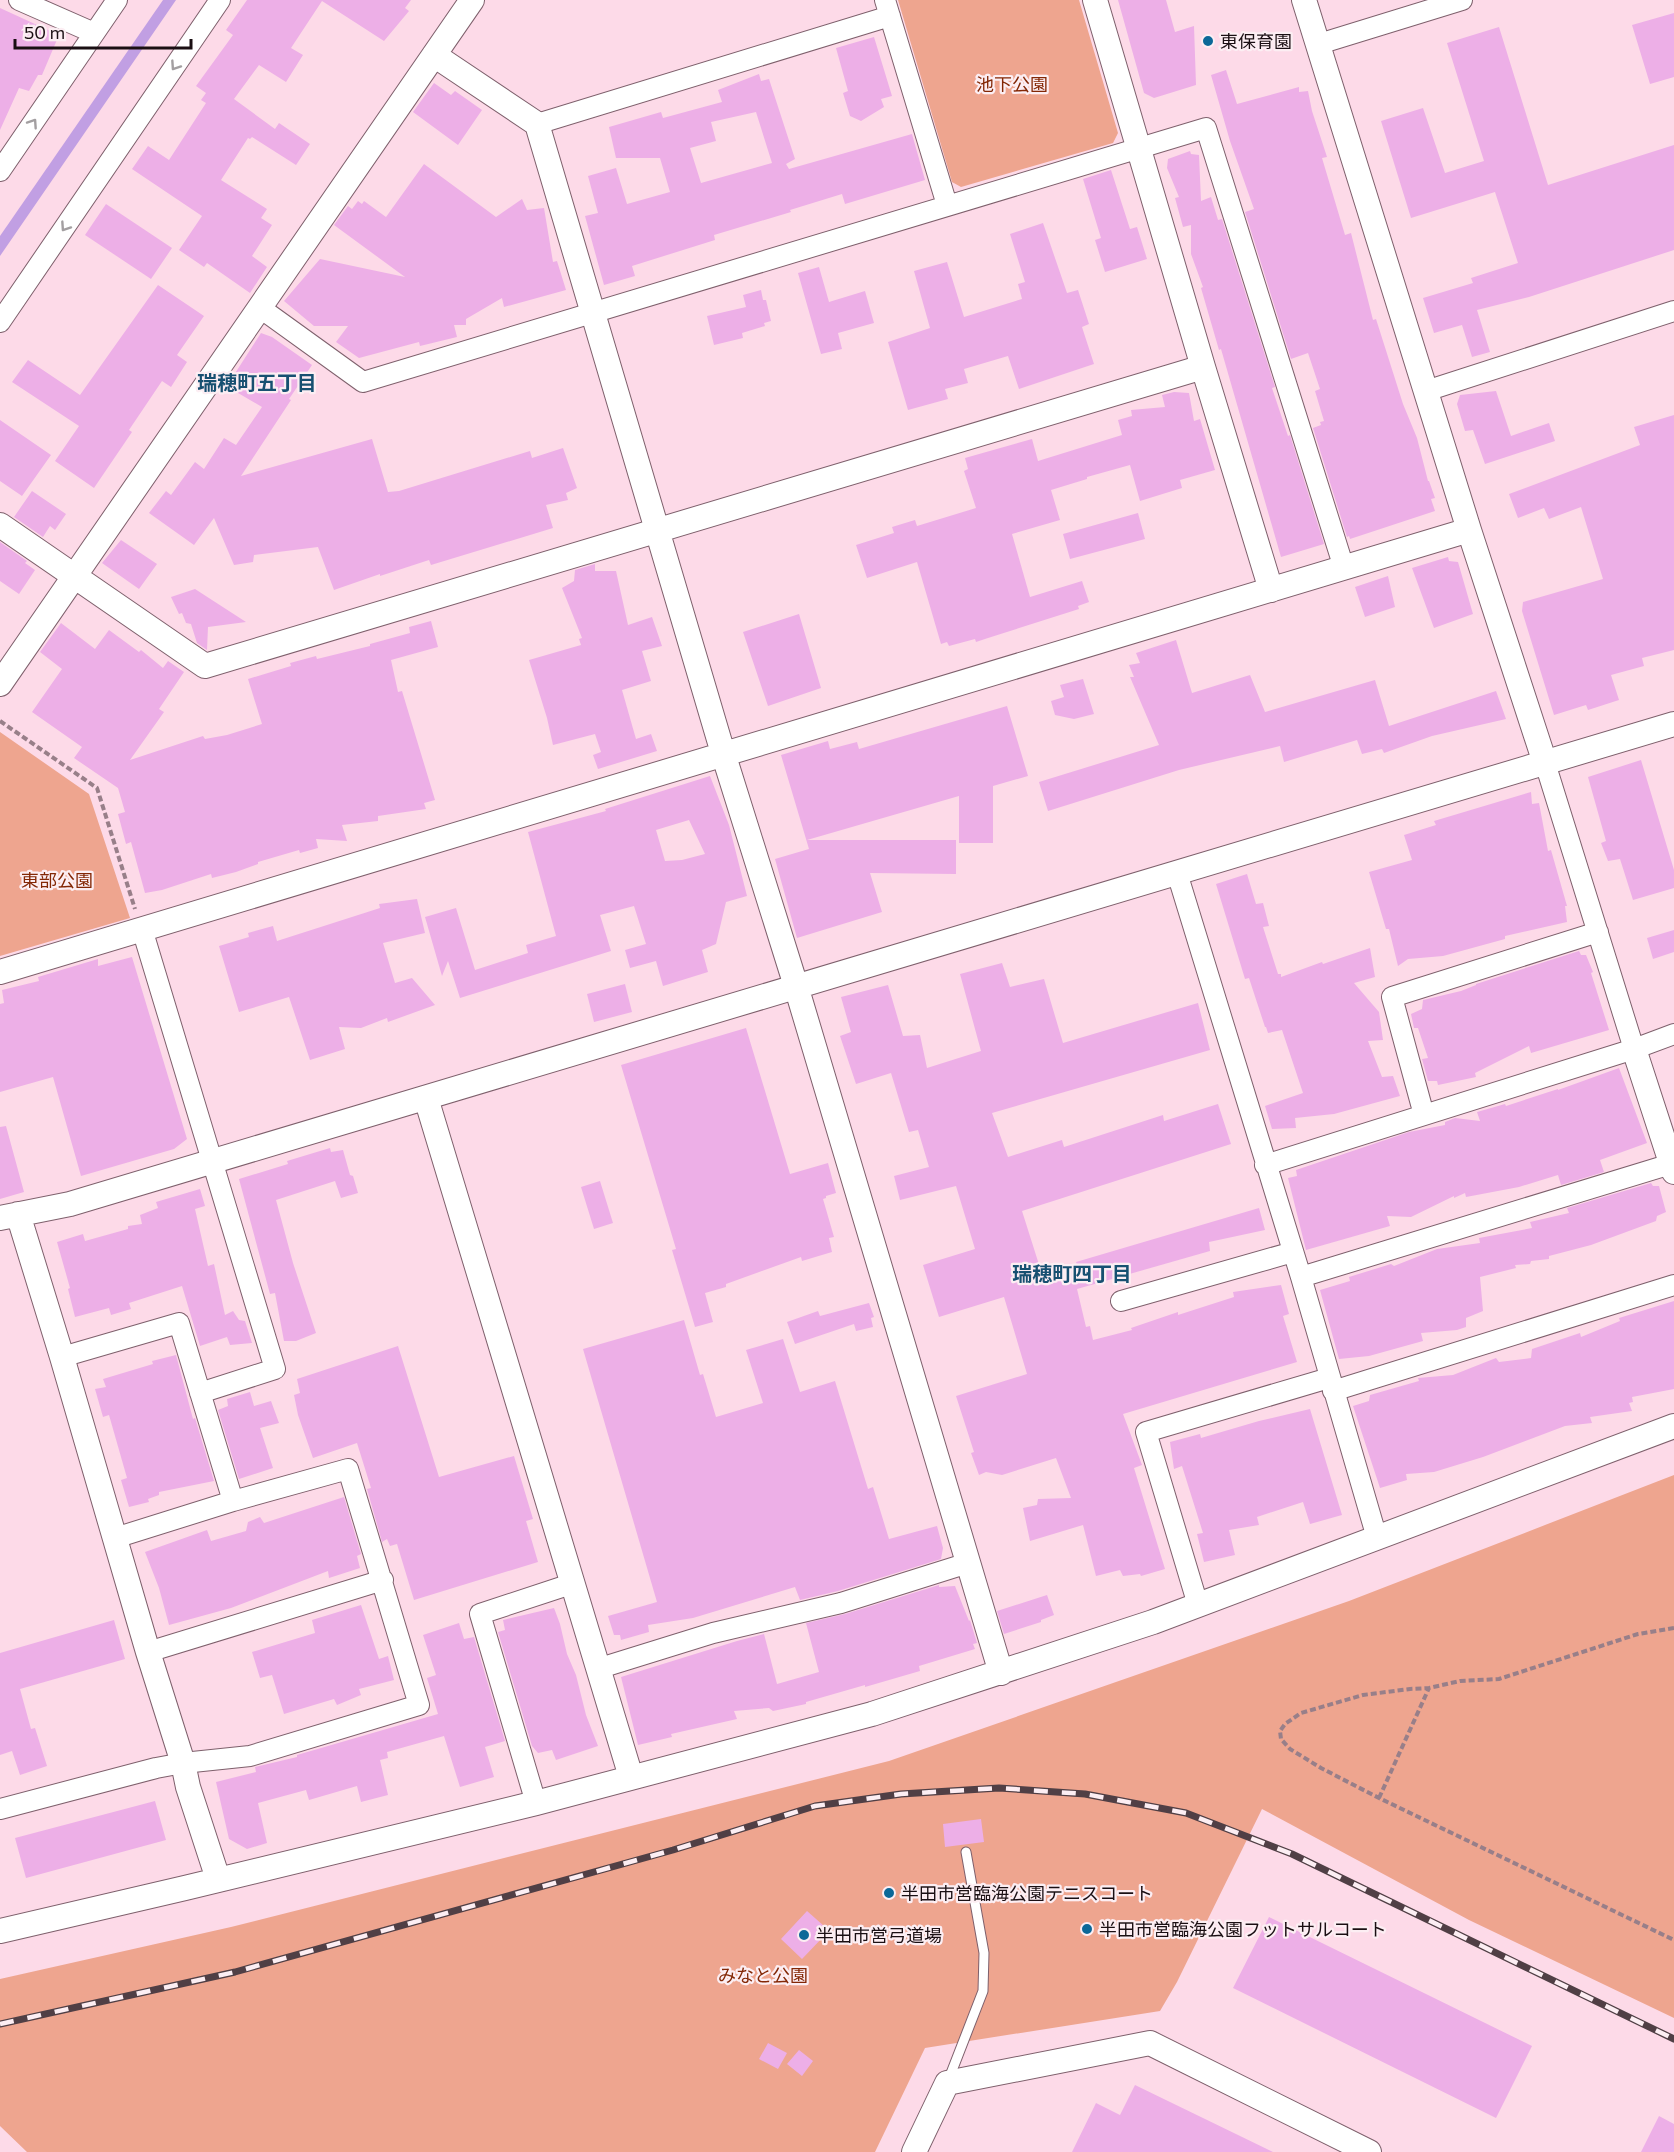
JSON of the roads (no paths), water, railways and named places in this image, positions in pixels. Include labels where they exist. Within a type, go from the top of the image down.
[{"type":"street","points":[[19,0],[94,33]]},
{"type":"street","points":[[0,171],[117,0]]},
{"type":"street","points":[[0,322],[220,0]]},
{"type":"street","points":[[0,684],[472,0]]},
{"type":"street","points":[[1095,0],[1271,590]]},
{"type":"street","points":[[1301,1277],[1673,1166],[1545,763],[1468,530],[1304,0]]},
{"type":"street","points":[[1319,45],[1462,0]]},
{"type":"street","points":[[537,124],[888,8],[947,205]]},
{"type":"street","points":[[434,55],[537,124],[723,753],[796,986],[1001,1672]]},
{"type":"street","points":[[259,307],[363,381],[1206,128],[1344,567]]},
{"type":"street","points":[[1426,391],[1674,311]]},
{"type":"street","points":[[0,525],[205,666],[1203,367]]},
{"type":"street","points":[[0,972],[1468,530]]},
{"type":"street","points":[[218,1879],[188,1787],[183,1763],[148,1652],[62,1357],[9,1216],[70,1204],[1674,724]]},
{"type":"street","points":[[1177,873],[1301,1277],[1377,1538]]},
{"type":"street","points":[[142,929],[274,1369],[200,1393]]},
{"type":"street","points":[[1424,1115],[1392,997],[1598,932]]},
{"type":"street","points":[[1265,1165],[1634,1049],[1674,1034]]},
{"type":"street","points":[[426,1098],[631,1777]]},
{"type":"street","points":[[1121,1301],[1293,1252]]},
{"type":"street","points":[[1198,1605],[1146,1432],[1331,1385],[1674,1285]]},
{"type":"street","points":[[62,1357],[179,1323],[233,1501]]},
{"type":"street","points":[[0,1931],[536,1803],[872,1714],[1153,1622],[1674,1426]]},
{"type":"street","points":[[0,1809],[156,1768],[250,1756],[419,1705],[348,1469],[233,1501],[115,1538]]},
{"type":"street","points":[[597,1669],[714,1633],[842,1603],[968,1563]]},
{"type":"street","points":[[148,1652],[383,1580]]},
{"type":"street","points":[[536,1803],[480,1614],[571,1584]]},
{"type":"street","points":[[914,2152],[947,2083],[1150,2043],[1369,2152]]},
{"type":"lane","points":[[947,2083],[983,1991],[984,1953],[966,1852]]},
{"type":"railway","points":[[0,2024],[235,1972],[673,1850],[815,1806],[901,1794],[999,1788],[1085,1794],[1186,1813],[1292,1854],[1674,2039]]},
{"type":"place","name":"東保育園","points":[[1208,41]]},
{"type":"place","name":"半田市営臨海公園テニスコート","points":[[889,1893]]},
{"type":"place","name":"半田市営臨海公園フットサルコート","points":[[1087,1929]]},
{"type":"place","name":"半田市営弓道場","points":[[804,1935]]},
{"type":"district","name":"瑞穂町五丁目","points":[[257,382]]},
{"type":"district","name":"瑞穂町四丁目","points":[[1072,1273]]},
{"type":"park label","name":"池下公園","points":[[1012,84]]},
{"type":"park label","name":"東部公園","points":[[57,880]]},
{"type":"park label","name":"みなと公園","points":[[763,1975]]}]
